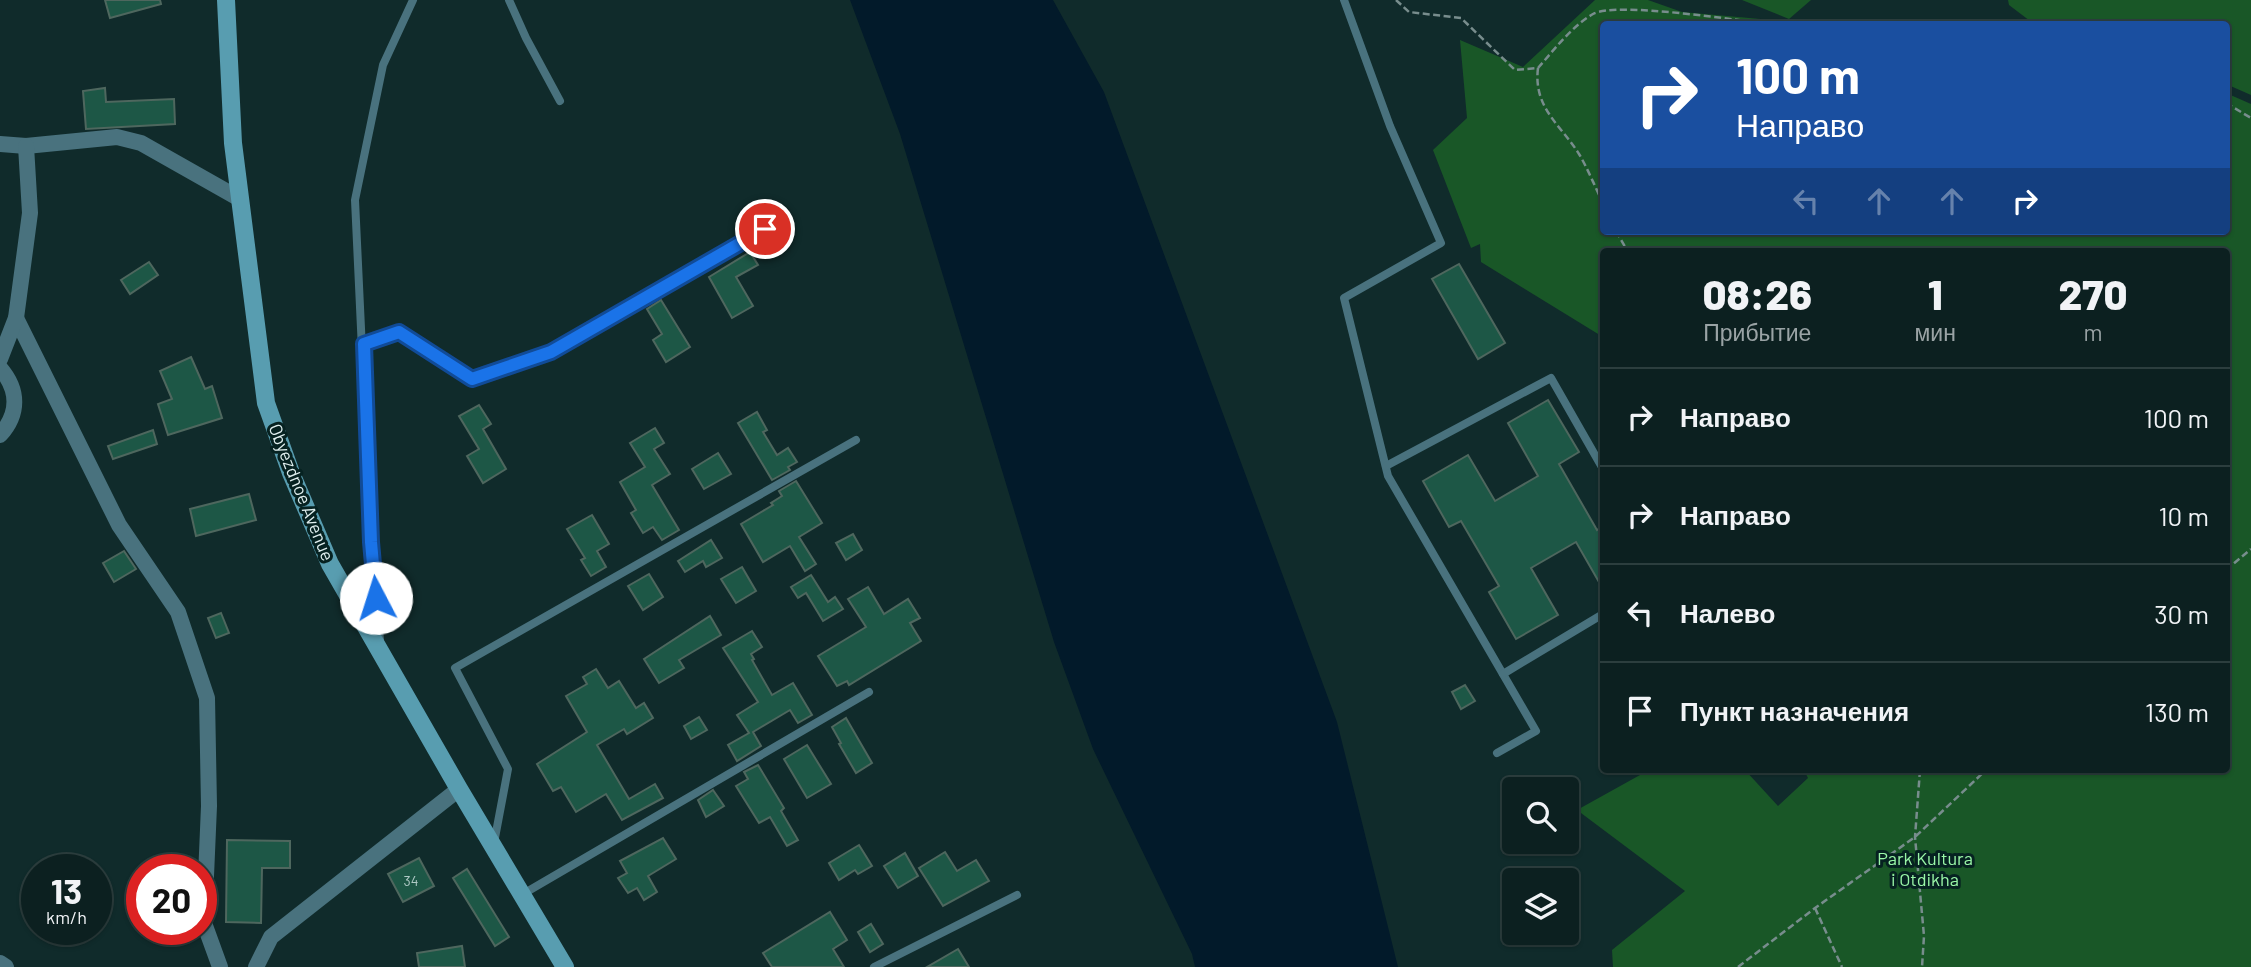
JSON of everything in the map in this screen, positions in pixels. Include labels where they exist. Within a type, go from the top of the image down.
[{"type":"main road","name":"Obyezdnoe Avenue","points":[[226,0],[233,144],[266,403],[291,472],[330,564],[458,789],[565,967]]},
{"type":"street","points":[[0,144],[26,146],[117,137],[141,143],[240,199]]},
{"type":"street","points":[[0,359],[16,318],[30,213],[26,146]]},
{"type":"street","points":[[16,318],[119,526],[178,612],[207,698],[209,806],[204,923],[220,967]]},
{"type":"street","points":[[0,368],[6,376],[15,409],[10,423],[0,435]]},
{"type":"street","points":[[256,967],[271,937],[458,789]]},
{"type":"street","points":[[0,963],[6,967]]},
{"type":"lane","points":[[381,653],[371,542],[364,344],[355,200],[383,65],[413,0]]},
{"type":"lane","points":[[509,0],[560,101]]},
{"type":"lane","points":[[1344,0],[1390,126],[1441,243],[1345,298],[1388,476],[1536,731],[1497,753]]},
{"type":"lane","points":[[364,344],[399,332],[472,379],[551,352],[765,229]]},
{"type":"lane","points":[[1386,466],[1551,378],[1600,464]]},
{"type":"lane","points":[[494,846],[508,769],[455,668],[856,440]]},
{"type":"lane","points":[[1503,674],[1600,616]]},
{"type":"lane","points":[[523,894],[869,692]]},
{"type":"lane","points":[[874,967],[1017,895]]},
{"type":"path","points":[[1396,0],[1409,12],[1461,19],[1515,70],[1538,68]]},
{"type":"path","points":[[1600,197],[1578,153],[1548,115],[1537,80],[1538,68],[1565,37],[1594,13],[1640,9],[1746,21]]},
{"type":"path","points":[[2230,105],[2251,118]]},
{"type":"path","points":[[2230,567],[2251,549]]},
{"type":"path","points":[[1920,773],[1915,836],[1924,936],[1922,967]]},
{"type":"path","points":[[1738,967],[1915,836],[1983,773]]},
{"type":"path","points":[[1815,908],[1842,967]]},
{"type":"green space","name":"Park Kultura i Otdikha","points":[[1595,0],[1648,0],[1682,12],[1782,21],[1600,21],[1600,235],[2230,235],[2230,95],[2251,104],[2251,967],[1613,967],[1612,950],[1685,891],[1579,812],[1579,809],[1644,773],[1748,773],[1778,806],[1808,778],[1806,773],[2230,773],[2230,248],[1600,248],[1600,335],[1481,262],[1480,244],[1471,248],[1433,150],[1467,118],[1460,40],[1523,67]]},
{"type":"green space","points":[[1742,0],[1811,0],[1789,19]]},
{"type":"green space","points":[[2008,0],[2251,0],[2251,95],[2230,86],[2230,21],[2030,21],[2009,5]]},
{"type":"water","points":[[850,0],[1053,0],[1104,92],[1337,722],[1398,967],[1195,967],[1192,954],[1093,749],[1054,642],[900,134]]},
{"type":"building","points":[[105,0],[160,0],[161,4],[110,18]]},
{"type":"building","points":[[105,88],[106,102],[174,99],[175,124],[86,129],[83,91]]},
{"type":"building","points":[[750,252],[758,265],[736,277],[753,306],[732,318],[709,277]]},
{"type":"building","points":[[149,262],[158,275],[130,294],[121,280]]},
{"type":"building","points":[[1459,264],[1505,343],[1478,359],[1432,279]]},
{"type":"building","points":[[661,300],[690,347],[666,362],[653,340],[662,334],[647,309]]},
{"type":"building","points":[[191,357],[205,389],[212,386],[222,418],[168,435],[158,404],[172,399],[160,371]]},
{"type":"building","points":[[1548,400],[1579,452],[1559,464],[1597,530],[1600,528],[1600,584],[1576,542],[1531,568],[1558,615],[1516,639],[1489,592],[1499,586],[1461,521],[1449,527],[1423,481],[1468,455],[1495,501],[1538,476],[1508,423]]},
{"type":"building","points":[[479,405],[491,424],[483,429],[506,469],[483,483],[467,456],[479,449],[459,416]]},
{"type":"building","points":[[757,412],[767,430],[763,432],[777,455],[788,448],[797,462],[788,467],[790,470],[772,480],[738,423]]},
{"type":"building","points":[[655,428],[664,443],[654,449],[670,474],[652,485],[679,530],[662,540],[653,527],[643,533],[631,513],[636,510],[620,482],[645,467],[630,443]]},
{"type":"building","points":[[153,430],[157,444],[113,459],[108,446]]},
{"type":"building","points":[[718,453],[731,474],[704,489],[692,469]]},
{"type":"building","points":[[796,481],[822,523],[799,537],[816,564],[805,571],[790,546],[763,562],[741,524],[773,505],[771,503],[782,496],[779,491]]},
{"type":"building","points":[[249,494],[256,520],[196,536],[190,509]]},
{"type":"building","points":[[592,515],[609,544],[597,551],[606,567],[591,576],[581,560],[585,558],[567,529]]},
{"type":"building","points":[[853,534],[862,550],[846,560],[836,543]]},
{"type":"building","points":[[711,540],[722,558],[706,567],[703,561],[685,572],[678,561]]},
{"type":"building","points":[[124,551],[136,569],[114,582],[103,563]]},
{"type":"building","points":[[742,567],[756,591],[736,603],[721,579]]},
{"type":"building","points":[[649,574],[663,597],[643,610],[628,586]]},
{"type":"building","points":[[811,575],[828,602],[835,597],[843,609],[823,621],[806,593],[798,598],[791,587]]},
{"type":"building","points":[[868,587],[884,614],[908,599],[920,618],[910,623],[921,641],[849,685],[847,681],[837,686],[818,656],[866,627],[848,599]]},
{"type":"building","points":[[221,613],[229,633],[216,638],[208,618]]},
{"type":"building","points":[[710,616],[721,635],[679,660],[684,668],[659,683],[644,659]]},
{"type":"building","points":[[752,631],[762,647],[751,654],[754,659],[752,660],[772,695],[793,683],[812,715],[798,723],[790,710],[753,732],[761,746],[737,761],[728,745],[749,733],[737,715],[758,702],[723,648]]},
{"type":"building","points":[[596,669],[608,688],[619,681],[636,708],[644,703],[653,718],[627,734],[624,729],[597,745],[629,799],[655,784],[663,798],[622,820],[606,794],[576,812],[561,787],[553,791],[537,764],[587,732],[566,696],[587,684],[583,677]]},
{"type":"building","points":[[1465,685],[1475,701],[1461,709],[1452,692]]},
{"type":"building","points":[[699,717],[707,730],[691,739],[684,726]]},
{"type":"building","points":[[846,718],[872,763],[856,773],[832,727]]},
{"type":"building","points":[[807,745],[831,784],[807,798],[784,759]]},
{"type":"building","points":[[758,765],[784,808],[781,811],[798,840],[787,846],[770,817],[759,823],[736,786],[748,779],[744,772]]},
{"type":"building","points":[[713,790],[724,806],[706,817],[698,800]]},
{"type":"building","points":[[663,838],[676,859],[648,876],[657,892],[644,900],[637,888],[628,893],[618,878],[627,873],[620,861]]},
{"type":"building","points":[[227,840],[290,841],[290,868],[262,868],[261,923],[226,922]]},
{"type":"building","points":[[859,845],[872,866],[858,874],[855,870],[839,880],[829,863]]},
{"type":"building","points":[[945,852],[957,871],[976,860],[989,881],[943,906],[919,868]]},
{"type":"building","points":[[905,853],[918,876],[898,888],[884,866]]},
{"type":"building","points":[[419,858],[434,886],[403,902],[388,874]]},
{"type":"building","points":[[467,869],[509,937],[495,946],[453,878]]},
{"type":"building","points":[[830,912],[847,940],[833,949],[844,967],[772,967],[763,953]]},
{"type":"building","points":[[871,924],[883,944],[870,952],[858,932]]},
{"type":"building","points":[[462,946],[465,967],[419,967],[417,953]]},
{"type":"building","points":[[958,949],[969,967],[927,967]]},
{"type":"route","points":[[376,598],[371,542],[364,344],[399,332],[472,379],[551,352],[765,229]]}]
